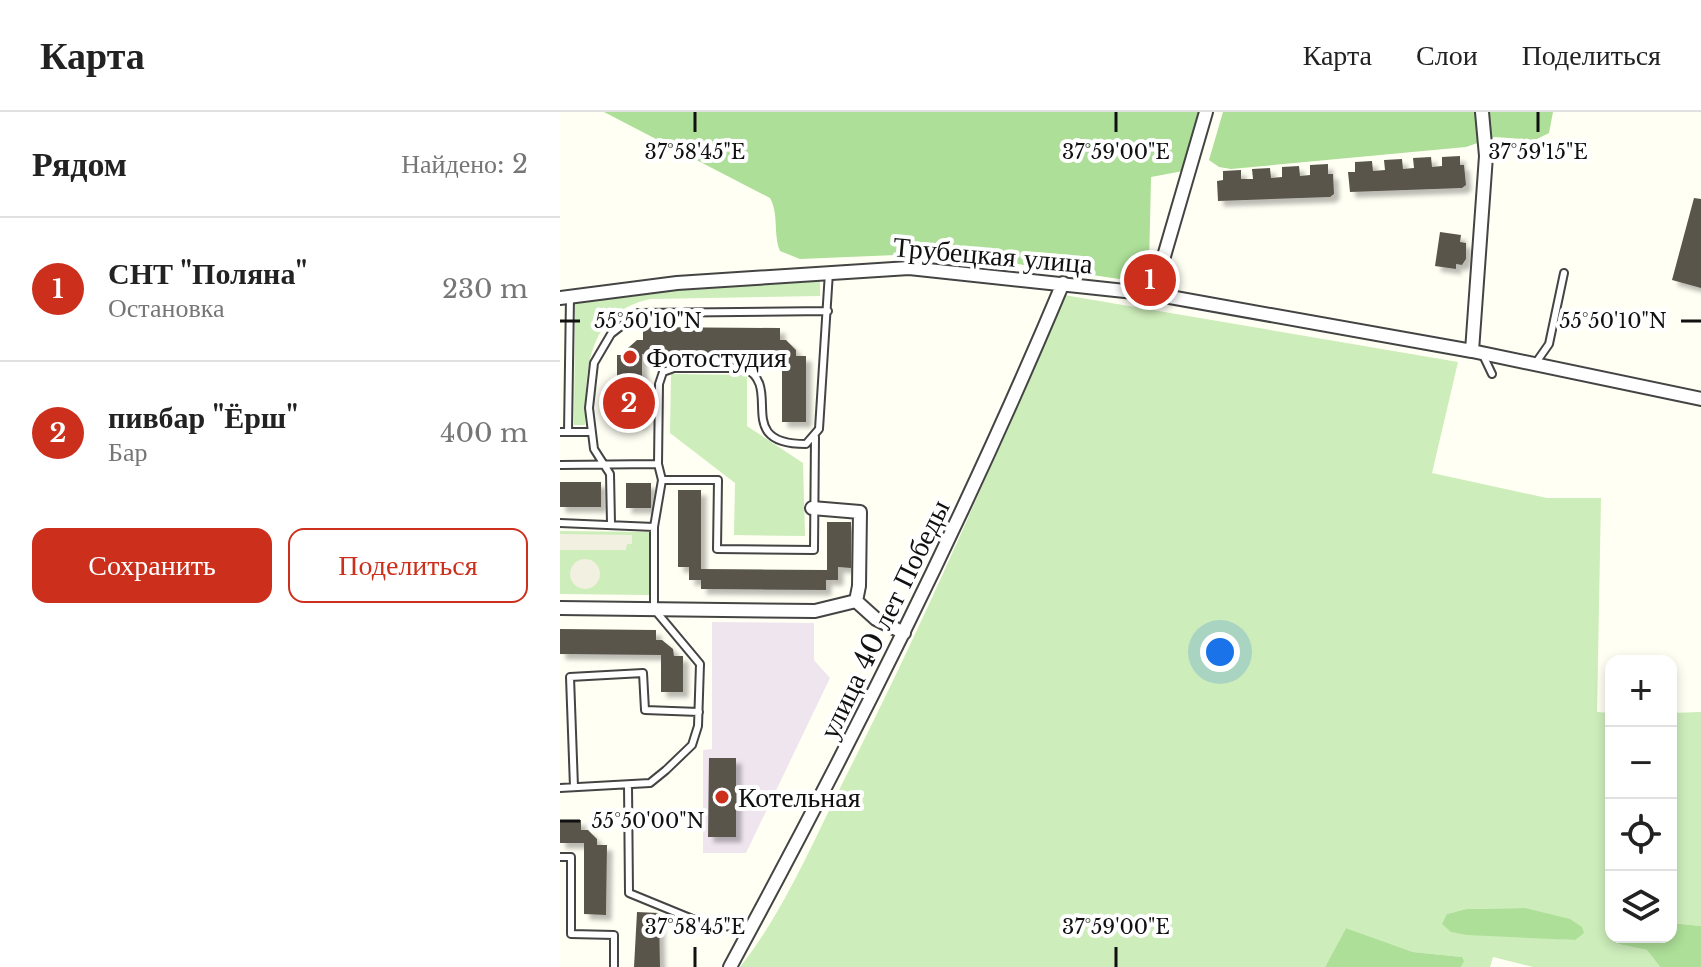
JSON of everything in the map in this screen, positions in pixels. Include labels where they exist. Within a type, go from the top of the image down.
[{"type":"street","points":[[1153,294],[1206,112]]},
{"type":"street","points":[[1477,352],[1486,156],[1482,112]]},
{"type":"street","name":"Трубецкая улица","points":[[565,298],[677,283],[909,268],[1153,294],[1477,352],[1701,399]]},
{"type":"street","name":"улица 40 лет Победы","points":[[730,967],[852,740],[994,445],[1063,283]]},
{"type":"street","points":[[812,508],[860,512],[856,601]]},
{"type":"street","points":[[856,601],[876,619],[904,633]]},
{"type":"street","points":[[560,608],[815,611],[856,601]]},
{"type":"lane","points":[[662,480],[718,480],[717,549],[814,550],[815,437],[819,429],[829,271]]},
{"type":"lane","points":[[1535,364],[1549,344],[1564,273]]},
{"type":"lane","points":[[565,298],[569,383],[564,432],[590,432]]},
{"type":"lane","points":[[611,523],[610,474],[602,464],[590,432],[594,363],[611,334],[628,318],[656,311],[828,311]]},
{"type":"lane","points":[[1477,352],[1492,374]]},
{"type":"lane","points":[[560,788],[650,783],[692,745],[699,712],[700,664],[654,609],[654,527],[662,480],[658,464],[659,384],[668,369],[744,368],[751,371],[761,387],[761,415],[766,430],[787,444],[806,444],[815,437]]},
{"type":"lane","points":[[560,382],[569,383]]},
{"type":"lane","points":[[560,465],[658,464]]},
{"type":"lane","points":[[560,523],[654,527]]},
{"type":"lane","points":[[574,787],[570,677],[643,673],[645,710],[699,712]]},
{"type":"lane","points":[[628,785],[629,893],[707,925],[751,928]]},
{"type":"lane","points":[[560,857],[571,857],[571,934],[614,935],[614,967]]},
{"type":"shaded area","points":[[560,534],[632,535],[632,544],[627,544],[626,550],[560,550]]},
{"type":"shaded area","points":[[585,559],[596,563],[600,574],[596,585],[585,589],[574,585],[570,574],[574,563]]},
{"type":"shaded area","points":[[712,622],[814,623],[814,660],[830,678],[746,853],[703,853],[703,750],[712,749]]},
{"type":"green space","points":[[604,112],[1199,112],[1183,171],[1151,177],[1149,268],[1133,281],[944,253],[800,259],[780,251],[770,198]]},
{"type":"green space","points":[[1223,112],[1553,112],[1549,133],[1535,140],[1495,137],[1466,147],[1231,169],[1219,167],[1209,160]]},
{"type":"green space","points":[[820,278],[820,296],[650,299],[629,307],[613,317],[601,331],[589,365],[585,425],[574,425],[575,303],[678,290]]},
{"type":"green space","points":[[1064,295],[1458,362],[1432,473],[1547,498],[1601,498],[1597,712],[1605,713],[1605,943],[1647,950],[1660,967],[1533,967],[1493,957],[1490,967],[1461,967],[1462,957],[1413,952],[1346,928],[1325,967],[740,967],[770,924],[808,854],[958,540]],"holes":[[[1525,908],[1575,940],[1451,932],[1447,914],[1466,909]]]},
{"type":"green space","points":[[671,374],[747,375],[747,426],[803,463],[805,536],[734,535],[735,483],[670,433]]},
{"type":"green space","points":[[560,531],[650,532],[649,595],[560,594]]},
{"type":"green space","points":[[1701,712],[1701,926],[1677,924],[1677,713]]},
{"type":"green space","points":[[1525,908],[1570,919],[1582,927],[1584,933],[1575,940],[1467,935],[1451,932],[1442,924],[1447,914],[1466,909]]},
{"type":"green space","points":[[1677,924],[1701,926],[1701,967],[1660,967],[1647,950],[1618,944],[1677,943]]},
{"type":"green space","points":[[1346,928],[1413,952],[1462,957],[1464,961],[1461,967],[1325,967]]},
{"type":"building","points":[[1460,156],[1466,185],[1462,188],[1350,192],[1348,172],[1355,172],[1355,162],[1372,161],[1373,171],[1385,170],[1384,160],[1402,159],[1403,169],[1414,168],[1413,158],[1431,157],[1432,167],[1442,166],[1442,157]]},
{"type":"building","points":[[1328,164],[1328,174],[1333,174],[1334,194],[1330,197],[1218,201],[1217,181],[1223,180],[1223,171],[1241,170],[1241,179],[1253,179],[1252,169],[1270,168],[1271,178],[1282,177],[1282,167],[1299,166],[1300,176],[1310,175],[1310,165]]},
{"type":"building","points":[[1694,198],[1701,199],[1701,288],[1672,280]]},
{"type":"building","points":[[1440,232],[1461,235],[1460,242],[1466,243],[1466,259],[1462,265],[1456,264],[1456,269],[1435,266]]},
{"type":"building","points":[[643,327],[780,328],[780,340],[786,340],[796,350],[796,356],[806,356],[806,422],[782,422],[782,355],[642,354],[642,423],[617,423],[617,355],[627,355],[628,348],[637,340],[643,340]]},
{"type":"building","points":[[560,482],[601,482],[601,507],[560,507]]},
{"type":"building","points":[[626,483],[651,483],[651,508],[626,508]]},
{"type":"building","points":[[678,490],[701,490],[701,569],[827,570],[827,522],[851,522],[851,568],[838,567],[838,580],[826,580],[826,590],[701,589],[701,580],[689,580],[689,567],[678,567]]},
{"type":"building","points":[[560,629],[656,630],[656,640],[662,640],[673,649],[674,656],[683,656],[683,692],[661,692],[661,655],[560,654]]},
{"type":"building","name":"Котельная","points":[[709,758],[736,758],[736,837],[708,837]]},
{"type":"building","points":[[560,820],[581,820],[581,830],[588,830],[597,839],[597,845],[607,845],[606,915],[584,914],[584,843],[560,843]]},
{"type":"building","points":[[637,912],[659,913],[660,967],[634,967]]},
{"type":"place","name":"СНТ \"Поляна\"","points":[[1150,280]]},
{"type":"place","name":"Фотостудия","points":[[630,357]]},
{"type":"place","name":"пивбар \"Ёрш\"","points":[[629,403]]},
{"type":"place","name":"Котельная","points":[[722,797]]}]
